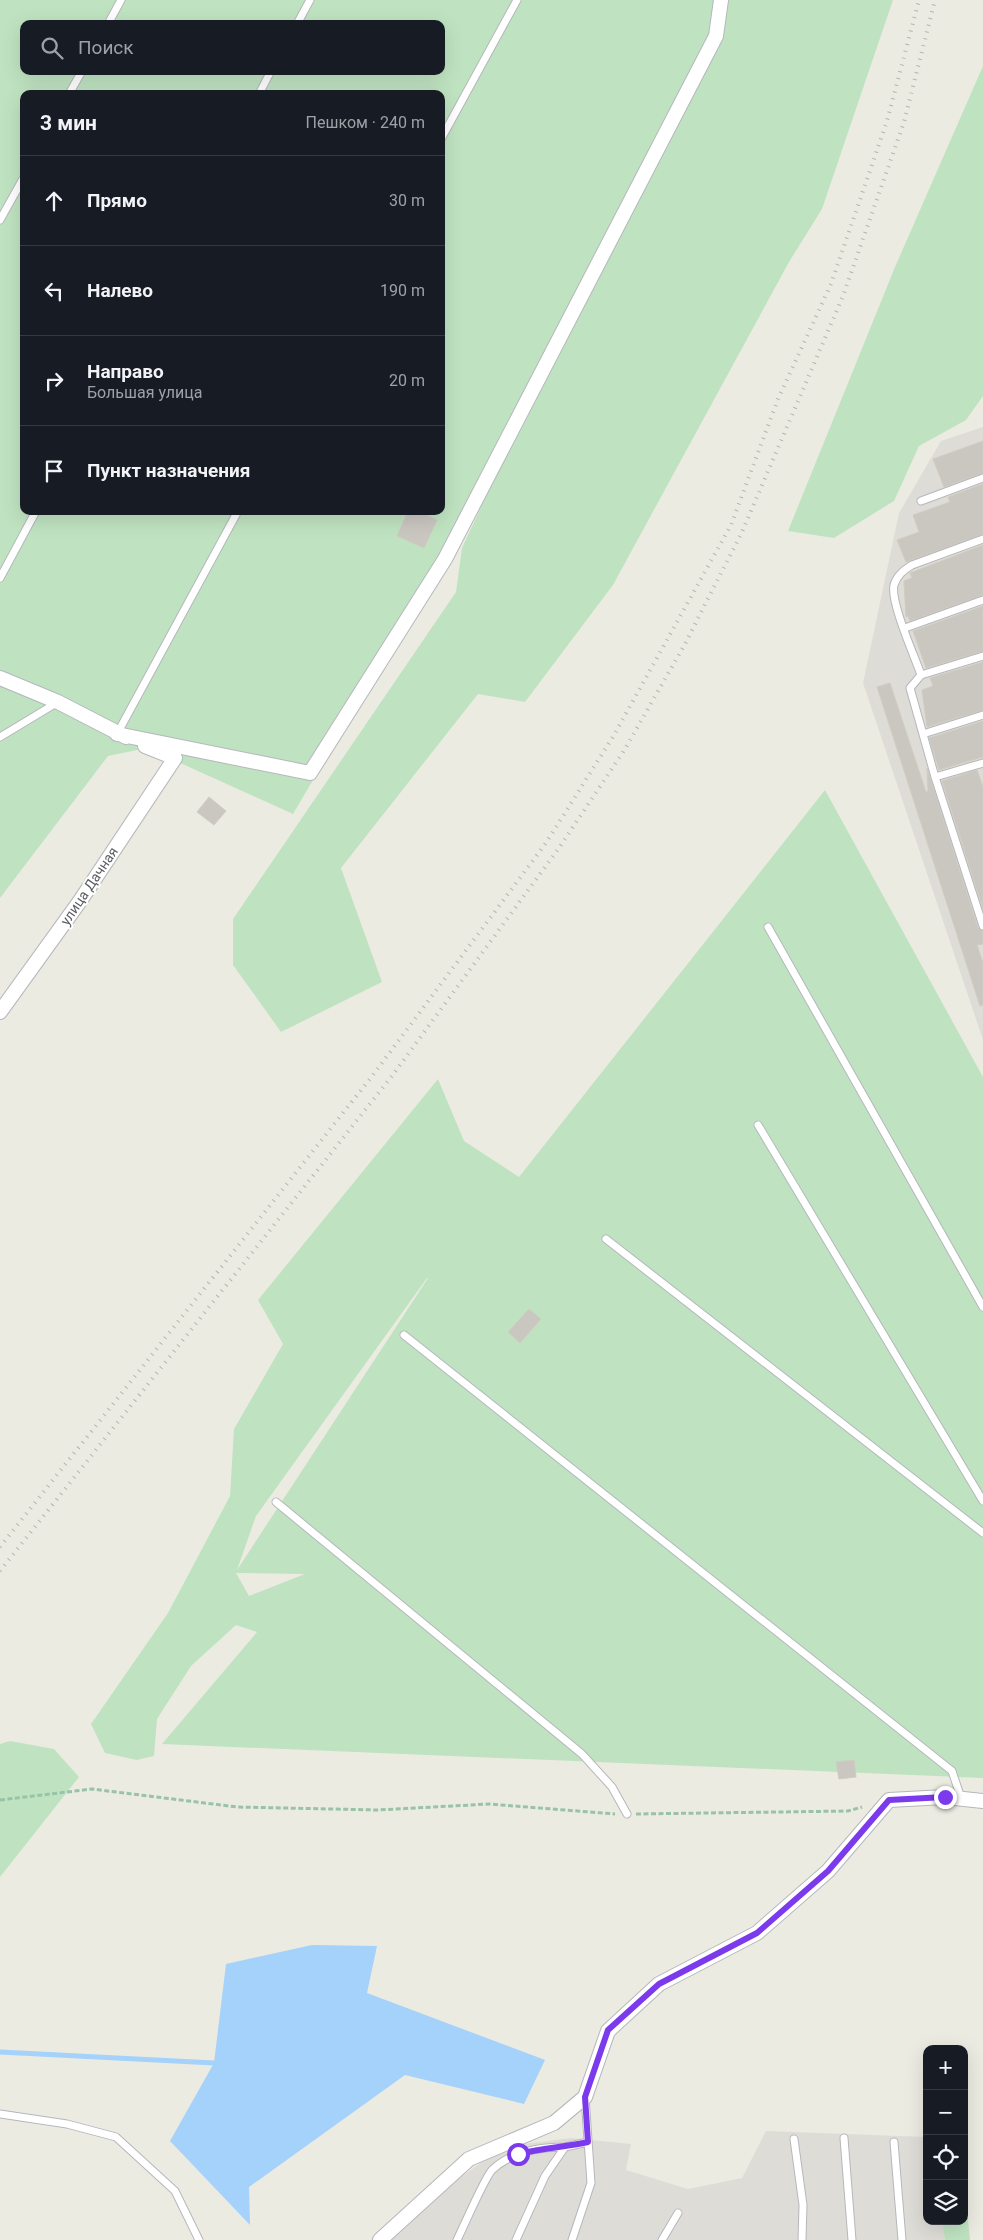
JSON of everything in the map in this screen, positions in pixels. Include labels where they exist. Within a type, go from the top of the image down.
[{"type":"street","points":[[0,678],[58,702],[117,734],[310,773],[445,559],[716,36],[721,0]]},
{"type":"street","name":"улица Дачная","points":[[0,1012],[80,901],[175,758],[117,734]]},
{"type":"street","points":[[380,2240],[469,2159],[554,2123],[585,2097],[608,2030],[659,1984],[757,1933],[828,1871],[889,1800],[945,1797],[983,1801]]},
{"type":"lane","points":[[110,20],[120,0]]},
{"type":"lane","points":[[299,20],[310,0]]},
{"type":"lane","points":[[445,132],[517,0]]},
{"type":"lane","points":[[71,90],[80,75]]},
{"type":"lane","points":[[261,90],[270,75]]},
{"type":"lane","points":[[0,220],[20,184]]},
{"type":"lane","points":[[922,501],[983,478]]},
{"type":"lane","points":[[0,578],[34,515]]},
{"type":"lane","points":[[117,734],[236,515]]},
{"type":"lane","points":[[921,675],[894,598],[894,585],[902,571],[922,560],[983,539]]},
{"type":"lane","points":[[905,628],[983,600]]},
{"type":"lane","points":[[983,656],[921,675],[910,688],[935,777],[983,926]]},
{"type":"lane","points":[[0,737],[58,702]]},
{"type":"lane","points":[[923,734],[983,715]]},
{"type":"lane","points":[[935,777],[983,763]]},
{"type":"lane","points":[[768,928],[983,1307]]},
{"type":"lane","points":[[758,1125],[983,1501]]},
{"type":"lane","points":[[606,1239],[983,1533]]},
{"type":"lane","points":[[404,1335],[952,1771],[961,1798]]},
{"type":"lane","points":[[276,1502],[582,1754],[612,1787],[627,1814]]},
{"type":"lane","points":[[572,2240],[591,2183],[585,2097]]},
{"type":"lane","points":[[0,2114],[67,2124],[116,2137],[175,2191],[199,2240]]},
{"type":"lane","points":[[844,2138],[852,2240]]},
{"type":"lane","points":[[794,2139],[803,2205],[802,2240]]},
{"type":"lane","points":[[457,2240],[492,2171],[518,2154],[546,2147],[565,2147],[588,2142]]},
{"type":"lane","points":[[894,2142],[902,2240]]},
{"type":"lane","points":[[516,2240],[545,2176],[565,2147]]},
{"type":"lane","points":[[662,2240],[678,2213]]},
{"type":"path","points":[[0,1800],[92,1789],[237,1807],[378,1810],[489,1804],[627,1814],[848,1811],[865,1807]]},
{"type":"shaded area","points":[[983,427],[983,1040],[863,683],[899,513],[941,441]]},
{"type":"shaded area","points":[[766,2131],[923,2137],[923,2225],[943,2225],[945,2240],[389,2240],[447,2187],[489,2157],[525,2144],[571,2138],[631,2144],[626,2170],[688,2189],[742,2178]]},
{"type":"green space","points":[[0,0],[893,0],[822,209],[789,262],[613,585],[525,702],[478,694],[341,868],[382,982],[281,1032],[233,965],[233,919],[456,592],[462,548],[506,453],[293,814],[147,748],[108,756],[0,898]]},
{"type":"green space","points":[[983,66],[983,396],[966,420],[919,446],[894,501],[834,538],[788,531],[895,267]]},
{"type":"green space","points":[[825,790],[983,1077],[983,1778],[162,1744],[257,1632],[236,1625],[191,1666],[157,1719],[154,1756],[137,1760],[105,1753],[91,1724],[168,1613],[230,1496],[234,1429],[283,1344],[258,1300],[438,1079],[464,1141],[519,1177]],"holes":[[[428,1278],[237,1570],[256,1516]],[[237,1573],[305,1574],[249,1596]]]},
{"type":"green space","points":[[10,1741],[54,1749],[79,1777],[0,1877],[0,1744]]},
{"type":"green space","points":[[968,2220],[970,2240],[945,2240],[943,2225],[968,2225]]},
{"type":"water","points":[[312,1945],[377,1946],[367,1993],[545,2060],[524,2104],[405,2075],[249,2187],[250,2225],[170,2141],[214,2063],[226,1964]]},
{"type":"building","points":[[983,441],[983,473],[944,487],[933,459]]},
{"type":"building","points":[[983,484],[983,534],[906,562],[897,540],[919,532],[913,515],[950,502],[948,497]]},
{"type":"building","points":[[406,515],[426,515],[437,520],[424,548],[397,536]]},
{"type":"building","points":[[983,545],[983,595],[910,621],[908,616],[906,617],[904,581],[912,578],[910,573]]},
{"type":"building","points":[[983,606],[983,651],[926,668],[913,631]]},
{"type":"building","points":[[983,662],[983,710],[927,727],[922,690],[933,686],[930,678]]},
{"type":"building","points":[[890,683],[926,792],[928,791],[927,768],[978,928],[983,931],[983,944],[977,945],[983,963],[983,1005],[980,1006],[877,687]]},
{"type":"building","points":[[983,721],[983,757],[939,770],[929,738]]},
{"type":"building","points":[[977,770],[983,787],[983,909],[942,781]]},
{"type":"building","points":[[209,797],[226,811],[214,825],[197,812]]},
{"type":"building","points":[[529,1309],[541,1319],[520,1343],[508,1332]]},
{"type":"building","points":[[854,1760],[856,1777],[839,1779],[836,1762]]},
{"type":"waterway","points":[[0,2052],[214,2063]]},
{"type":"railway","points":[[0,1547],[373,1075],[546,843],[614,735],[731,525],[778,399],[831,284],[887,121],[919,0]]},
{"type":"railway","points":[[0,1571],[392,1076],[559,848],[625,749],[685,644],[742,532],[843,296],[904,122],[935,0]]},
{"type":"route","points":[[518,2154],[546,2147],[565,2147],[588,2142],[585,2097],[608,2030],[659,1984],[757,1933],[828,1871],[889,1800],[945,1797]]}]
